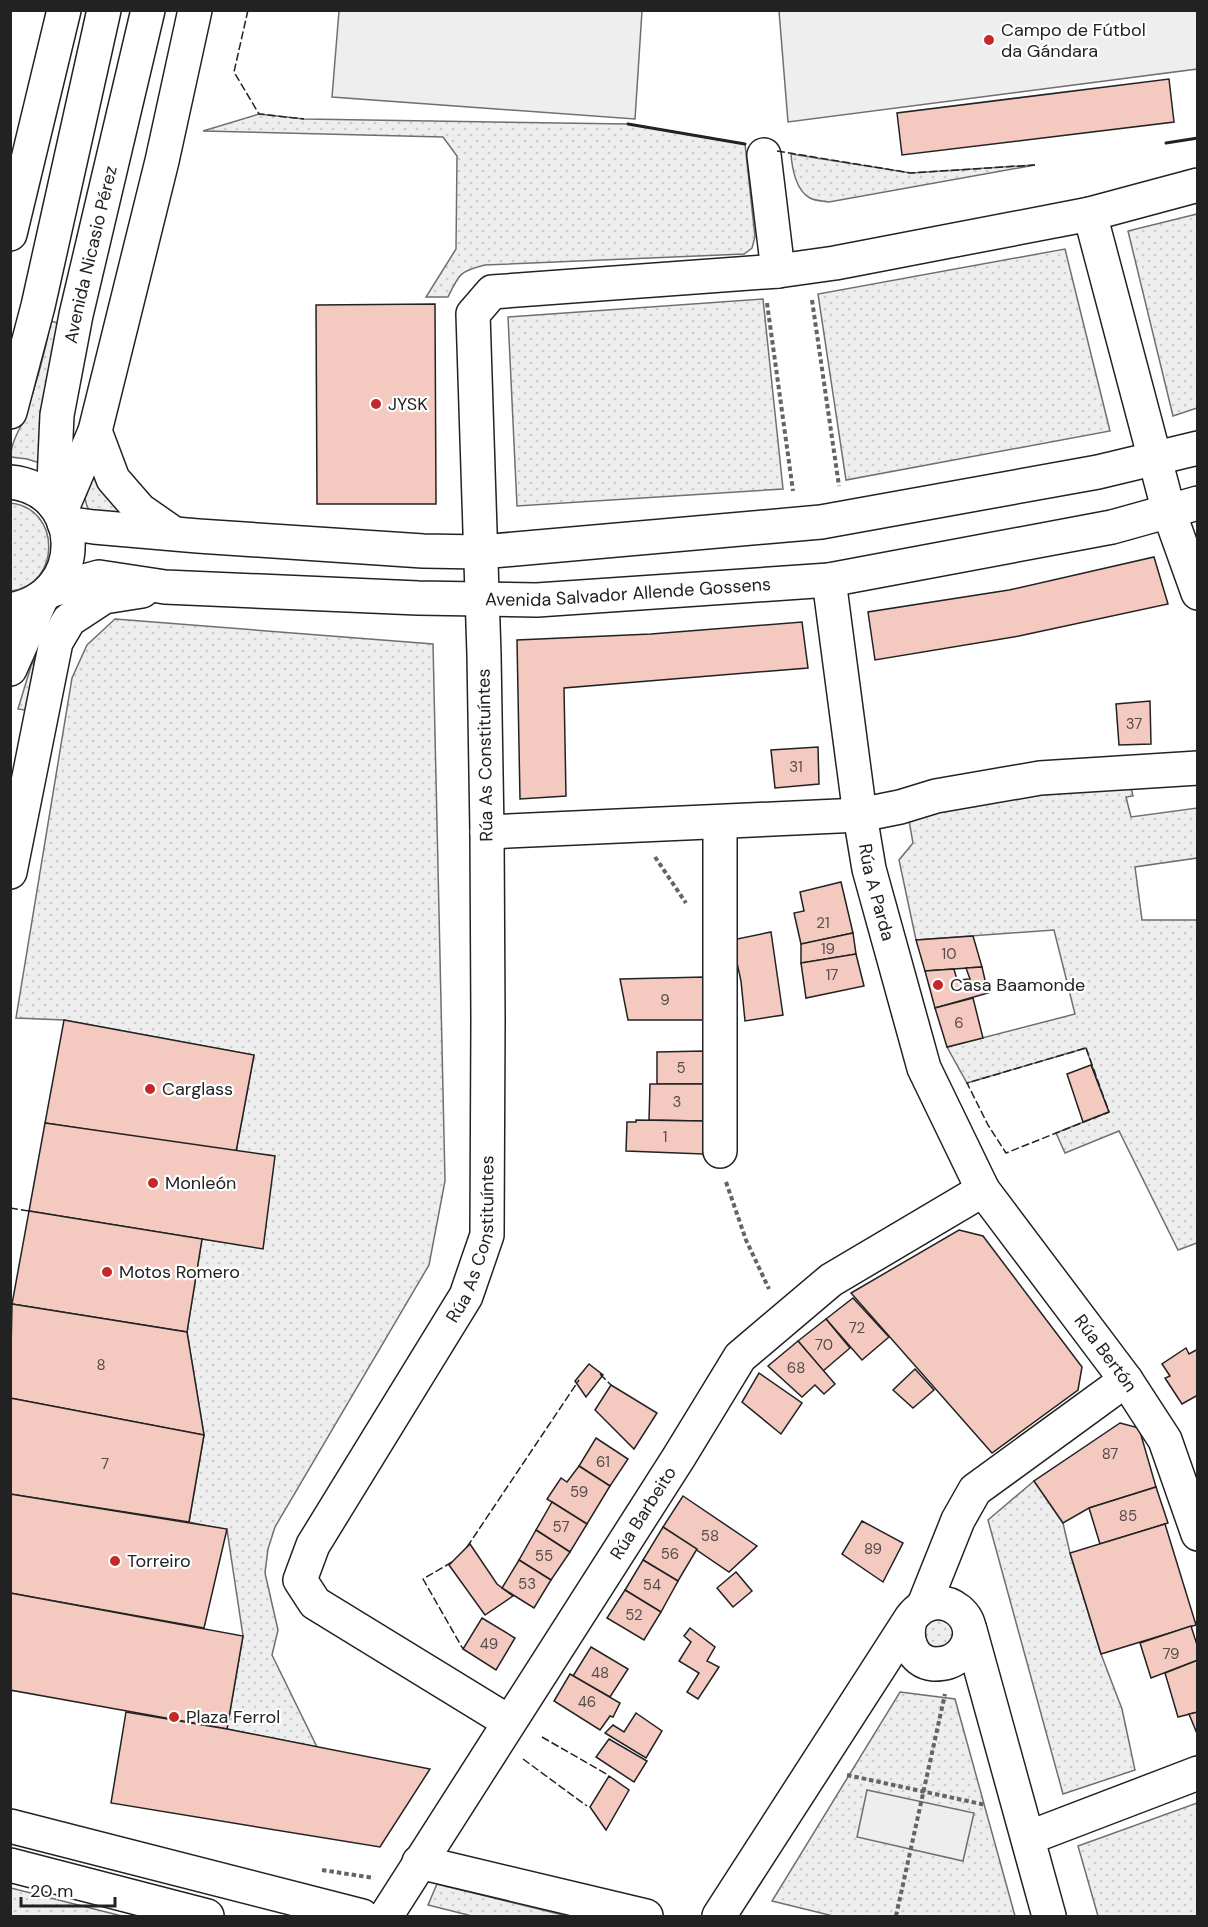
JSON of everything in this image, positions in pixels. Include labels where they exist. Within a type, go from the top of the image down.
[{"type":"main road","points":[[43,10],[61,26]]},
{"type":"main road","points":[[10,412],[38,306],[104,10]]},
{"type":"main road","name":"Avenida Nicasio Pérez","points":[[46,595],[62,575],[68,558],[68,540],[59,513],[59,404],[76,315],[148,10]]},
{"type":"main road","points":[[59,513],[95,431],[162,161],[195,10]]},
{"type":"main road","points":[[61,26],[56,146],[65,187]]},
{"type":"main road","points":[[10,234],[61,26]]},
{"type":"main road","points":[[764,154],[772,282]]},
{"type":"main road","name":"Rúa As Constituíntes","points":[[509,1722],[315,1603],[300,1580],[313,1545],[466,1296],[487,1235],[487,832],[473,314],[492,292],[772,282],[835,264],[1090,214],[1197,185]]},
{"type":"main road","points":[[1090,214],[1155,458],[1183,508],[1197,592]]},
{"type":"main road","points":[[95,431],[113,479],[140,510],[175,534]]},
{"type":"main road","points":[[10,482],[21,483],[38,490],[59,513],[175,534],[423,551],[481,552],[821,522],[1098,472],[1197,448]]},
{"type":"main road","name":"Avenida Salvador Allende Gossens","points":[[10,610],[24,608],[46,595],[99,577],[165,587],[537,600],[829,580],[1112,527],[1183,508]]},
{"type":"main road","name":"Rúa A Parda","points":[[829,580],[869,869],[924,1068],[983,1190]]},
{"type":"main road","points":[[10,872],[57,642],[69,620],[104,597],[165,587]]},
{"type":"main road","points":[[10,669],[46,595]]},
{"type":"main road","points":[[487,832],[860,815],[900,807],[936,796],[1040,778],[1197,768]]},
{"type":"main road","points":[[720,822],[720,1151]]},
{"type":"main road","name":"Rúa Barbeito","points":[[386,1917],[399,1876],[509,1722],[679,1457],[740,1357],[831,1280],[983,1190]]},
{"type":"main road","name":"Rúa Bertón","points":[[983,1190],[1126,1380],[1165,1440],[1197,1534]]},
{"type":"main road","points":[[970,1630],[966,1649],[954,1660],[944,1664],[931,1664],[921,1659],[911,1649],[907,1628],[958,1520],[975,1490],[1126,1380]]},
{"type":"main road","points":[[718,1917],[917,1611],[935,1602],[951,1605],[967,1620],[1049,1917]]},
{"type":"main road","points":[[1028,1838],[1197,1773]]},
{"type":"main road","points":[[10,1826],[362,1917]]},
{"type":"main road","points":[[10,1865],[207,1917]]},
{"type":"main road","points":[[399,1876],[645,1917]]},
{"type":"path","points":[[772,282],[793,491]]},
{"type":"path","points":[[812,299],[839,486]]},
{"type":"path","points":[[635,826],[687,904]]},
{"type":"path","points":[[720,1151],[728,1190],[746,1240],[784,1319]]},
{"type":"path","points":[[896,1917],[945,1692]]},
{"type":"path","points":[[840,1774],[988,1806]]},
{"type":"path","points":[[317,1869],[399,1876]]},
{"type":"shaded area","points":[[339,11],[642,11],[635,119],[332,97]]},
{"type":"shaded area","name":"Campo de Fútbol da Gándara","points":[[779,11],[1197,11],[1197,69],[788,122]]},
{"type":"shaded area","points":[[259,114],[304,119],[628,124],[745,144],[755,237],[752,248],[744,254],[485,265],[470,269],[461,275],[448,297],[426,297],[456,249],[457,156],[443,137],[203,131]]},
{"type":"shaded area","points":[[791,154],[911,173],[1035,165],[829,202],[812,199],[801,190],[794,172]]},
{"type":"shaded area","points":[[1197,214],[1197,408],[1173,416],[1128,231]]},
{"type":"shaded area","points":[[1065,249],[1110,431],[846,480],[818,294]]},
{"type":"shaded area","points":[[763,299],[783,489],[517,506],[508,317]]},
{"type":"shaded area","points":[[51,321],[64,325],[40,463],[11,457],[11,451],[34,390]]},
{"type":"shaded area","points":[[89,460],[134,515],[90,512],[85,500]]},
{"type":"shaded area","points":[[10,503],[27,508],[39,518],[46,531],[49,547],[46,562],[39,575],[27,586],[11,591]]},
{"type":"shaded area","points":[[115,619],[433,644],[445,1181],[429,1265],[275,1527],[268,1549],[265,1573],[278,1630],[272,1655],[317,1747],[227,1729],[243,1636],[227,1530],[189,1522],[204,1435],[187,1332],[202,1239],[263,1248],[274,1156],[236,1152],[254,1055],[64,1020],[16,1018],[72,678],[87,645]]},
{"type":"shaded area","points":[[43,645],[30,711],[18,709],[31,666]]},
{"type":"shaded area","points":[[1130,784],[1133,796],[1126,797],[1131,817],[1197,808],[1197,858],[1135,867],[1142,920],[1197,920],[1197,1243],[1178,1250],[1119,1131],[1065,1153],[1056,1133],[1108,1112],[1086,1048],[967,1083],[947,1047],[1075,1014],[1054,930],[916,940],[899,860],[913,843],[908,815],[1035,786]]},
{"type":"shaded area","points":[[1034,1481],[1063,1523],[1101,1654],[1122,1709],[1135,1770],[1063,1794],[988,1520]]},
{"type":"shaded area","points":[[931,1608],[962,1635],[931,1655],[914,1624]]},
{"type":"shaded area","points":[[900,1692],[955,1699],[1015,1916],[833,1916],[772,1901]]},
{"type":"shaded area","points":[[867,1790],[974,1813],[963,1861],[857,1837]]},
{"type":"shaded area","points":[[1197,1803],[1197,1916],[1098,1916],[1078,1846]]},
{"type":"shaded area","points":[[437,1884],[567,1916],[472,1916],[428,1905]]},
{"type":"shaded area","points":[[11,1888],[122,1916],[11,1916]]},
{"type":"building","points":[[1169,79],[1174,122],[902,155],[897,113]]},
{"type":"building","name":"JYSK","points":[[435,304],[436,504],[317,504],[316,305]]},
{"type":"building","points":[[1154,557],[1168,604],[1019,636],[875,660],[868,612],[1009,590]]},
{"type":"building","points":[[802,622],[808,668],[564,688],[566,796],[520,799],[517,640],[651,634]]},
{"type":"building","points":[[1150,701],[1151,744],[1119,745],[1116,704]]},
{"type":"building","points":[[818,747],[819,784],[775,788],[771,750]]},
{"type":"building","points":[[841,882],[853,933],[801,944],[794,913],[804,911],[800,892]]},
{"type":"building","points":[[771,932],[783,1015],[745,1021],[741,981],[732,940]]},
{"type":"building","points":[[853,933],[856,954],[801,963],[801,944]]},
{"type":"building","points":[[973,936],[982,967],[925,971],[916,940]]},
{"type":"building","points":[[856,954],[864,986],[806,998],[801,963]]},
{"type":"building","points":[[982,967],[988,993],[935,1008],[925,971],[954,969],[957,980],[970,979],[966,968]]},
{"type":"building","points":[[705,977],[706,1020],[628,1020],[620,979]]},
{"type":"building","points":[[973,998],[983,1038],[947,1047],[935,1008]]},
{"type":"building","name":"Carglass","points":[[64,1020],[254,1055],[236,1152],[45,1123]]},
{"type":"building","points":[[704,1051],[704,1084],[657,1084],[657,1052]]},
{"type":"building","points":[[1091,1065],[1109,1112],[1083,1122],[1067,1074]]},
{"type":"building","points":[[650,1084],[704,1084],[703,1121],[649,1120]]},
{"type":"building","points":[[636,1120],[703,1121],[703,1154],[626,1151],[627,1122],[636,1122]]},
{"type":"building","name":"Monleón","points":[[45,1123],[275,1156],[263,1249],[29,1211]]},
{"type":"building","name":"Motos Romero","points":[[29,1211],[202,1239],[187,1332],[12,1304]]},
{"type":"building","points":[[959,1230],[983,1236],[1082,1367],[1078,1390],[992,1453],[851,1293]]},
{"type":"building","points":[[853,1298],[889,1337],[862,1360],[826,1319]]},
{"type":"building","points":[[12,1304],[187,1332],[204,1435],[10,1398]]},
{"type":"building","points":[[826,1319],[850,1348],[823,1371],[798,1341]]},
{"type":"building","points":[[798,1341],[835,1384],[824,1394],[815,1385],[802,1397],[768,1366]]},
{"type":"building","points":[[1186,1348],[1189,1354],[1198,1349],[1198,1395],[1182,1404],[1165,1378],[1170,1376],[1162,1364]]},
{"type":"building","points":[[589,1364],[603,1375],[586,1397],[575,1381]]},
{"type":"building","points":[[915,1369],[934,1390],[913,1408],[893,1390]]},
{"type":"building","points":[[759,1373],[802,1403],[781,1434],[742,1402]]},
{"type":"building","points":[[611,1385],[657,1413],[634,1449],[595,1410]]},
{"type":"building","points":[[10,1398],[204,1435],[189,1522],[10,1494]]},
{"type":"building","points":[[1120,1423],[1139,1428],[1156,1487],[1089,1508],[1063,1523],[1034,1481]]},
{"type":"building","points":[[596,1438],[628,1459],[610,1486],[579,1466]]},
{"type":"building","points":[[579,1466],[610,1486],[587,1524],[547,1499],[561,1478],[567,1482]]},
{"type":"building","points":[[1156,1487],[1168,1523],[1100,1544],[1089,1508]]},
{"type":"building","name":"Torreiro","points":[[10,1494],[227,1529],[204,1628],[10,1593]]},
{"type":"building","points":[[683,1496],[757,1546],[729,1572],[663,1527]]},
{"type":"building","points":[[552,1502],[587,1524],[570,1552],[536,1530]]},
{"type":"building","points":[[862,1521],[903,1543],[883,1582],[842,1554]]},
{"type":"building","points":[[1165,1524],[1196,1625],[1101,1654],[1070,1553]]},
{"type":"building","points":[[663,1527],[697,1549],[678,1581],[643,1560]]},
{"type":"building","points":[[536,1530],[570,1552],[551,1580],[519,1560]]},
{"type":"building","points":[[470,1544],[497,1584],[513,1596],[485,1615],[449,1565]]},
{"type":"building","points":[[519,1560],[551,1580],[534,1608],[502,1588]]},
{"type":"building","points":[[643,1560],[678,1581],[661,1612],[625,1590]]},
{"type":"building","points":[[736,1572],[752,1591],[733,1607],[717,1588]]},
{"type":"building","points":[[625,1590],[661,1612],[644,1640],[607,1618]]},
{"type":"building","points":[[10,1593],[243,1636],[227,1729],[10,1690]]},
{"type":"building","points":[[482,1618],[515,1638],[496,1670],[463,1649]]},
{"type":"building","points":[[1191,1626],[1198,1648],[1198,1660],[1151,1678],[1140,1643]]},
{"type":"building","points":[[690,1628],[715,1647],[707,1661],[719,1667],[698,1699],[687,1692],[699,1673],[679,1661],[691,1642],[684,1636]]},
{"type":"building","points":[[591,1647],[628,1669],[610,1697],[573,1676]]},
{"type":"building","points":[[1198,1660],[1198,1712],[1178,1717],[1165,1673]]},
{"type":"building","points":[[570,1674],[620,1703],[613,1717],[610,1716],[600,1730],[554,1701]]},
{"type":"building","points":[[126,1712],[227,1729],[430,1769],[380,1847],[111,1803]]},
{"type":"building","points":[[1198,1712],[1198,1736],[1189,1714]]},
{"type":"building","points":[[636,1713],[662,1731],[646,1758],[605,1733],[613,1725],[624,1732]]},
{"type":"building","points":[[609,1739],[647,1761],[634,1782],[596,1757]]},
{"type":"building","points":[[609,1776],[629,1790],[606,1830],[590,1807]]},
{"type":"fence","points":[[248,10],[234,72],[259,114],[304,119]]},
{"type":"fence","points":[[777,151],[911,173],[1035,165]]},
{"type":"fence","points":[[1086,1048],[1109,1112],[1006,1153],[988,1125],[967,1083],[1086,1048]]},
{"type":"fence","points":[[10,1208],[29,1211]]},
{"type":"fence","points":[[600,1374],[611,1385]]},
{"type":"fence","points":[[467,1547],[579,1380]]},
{"type":"fence","points":[[452,1562],[423,1579],[463,1649]]},
{"type":"fence","points":[[542,1737],[608,1775]]},
{"type":"fence","points":[[523,1759],[587,1806]]},
{"type":"wall","points":[[628,124],[745,144]]},
{"type":"wall","points":[[1166,143],[1198,138]]},
{"type":"place","name":"Campo de Fútbol da Gándara","points":[[989,40]]},
{"type":"place","name":"JYSK","points":[[376,404]]},
{"type":"place","name":"Casa Baamonde","points":[[938,985]]},
{"type":"place","name":"Carglass","points":[[150,1089]]},
{"type":"place","name":"Monleón","points":[[153,1183]]},
{"type":"place","name":"Motos Romero","points":[[107,1272]]},
{"type":"place","name":"Torreiro","points":[[115,1561]]},
{"type":"place","name":"Plaza Ferrol","points":[[174,1717]]}]
